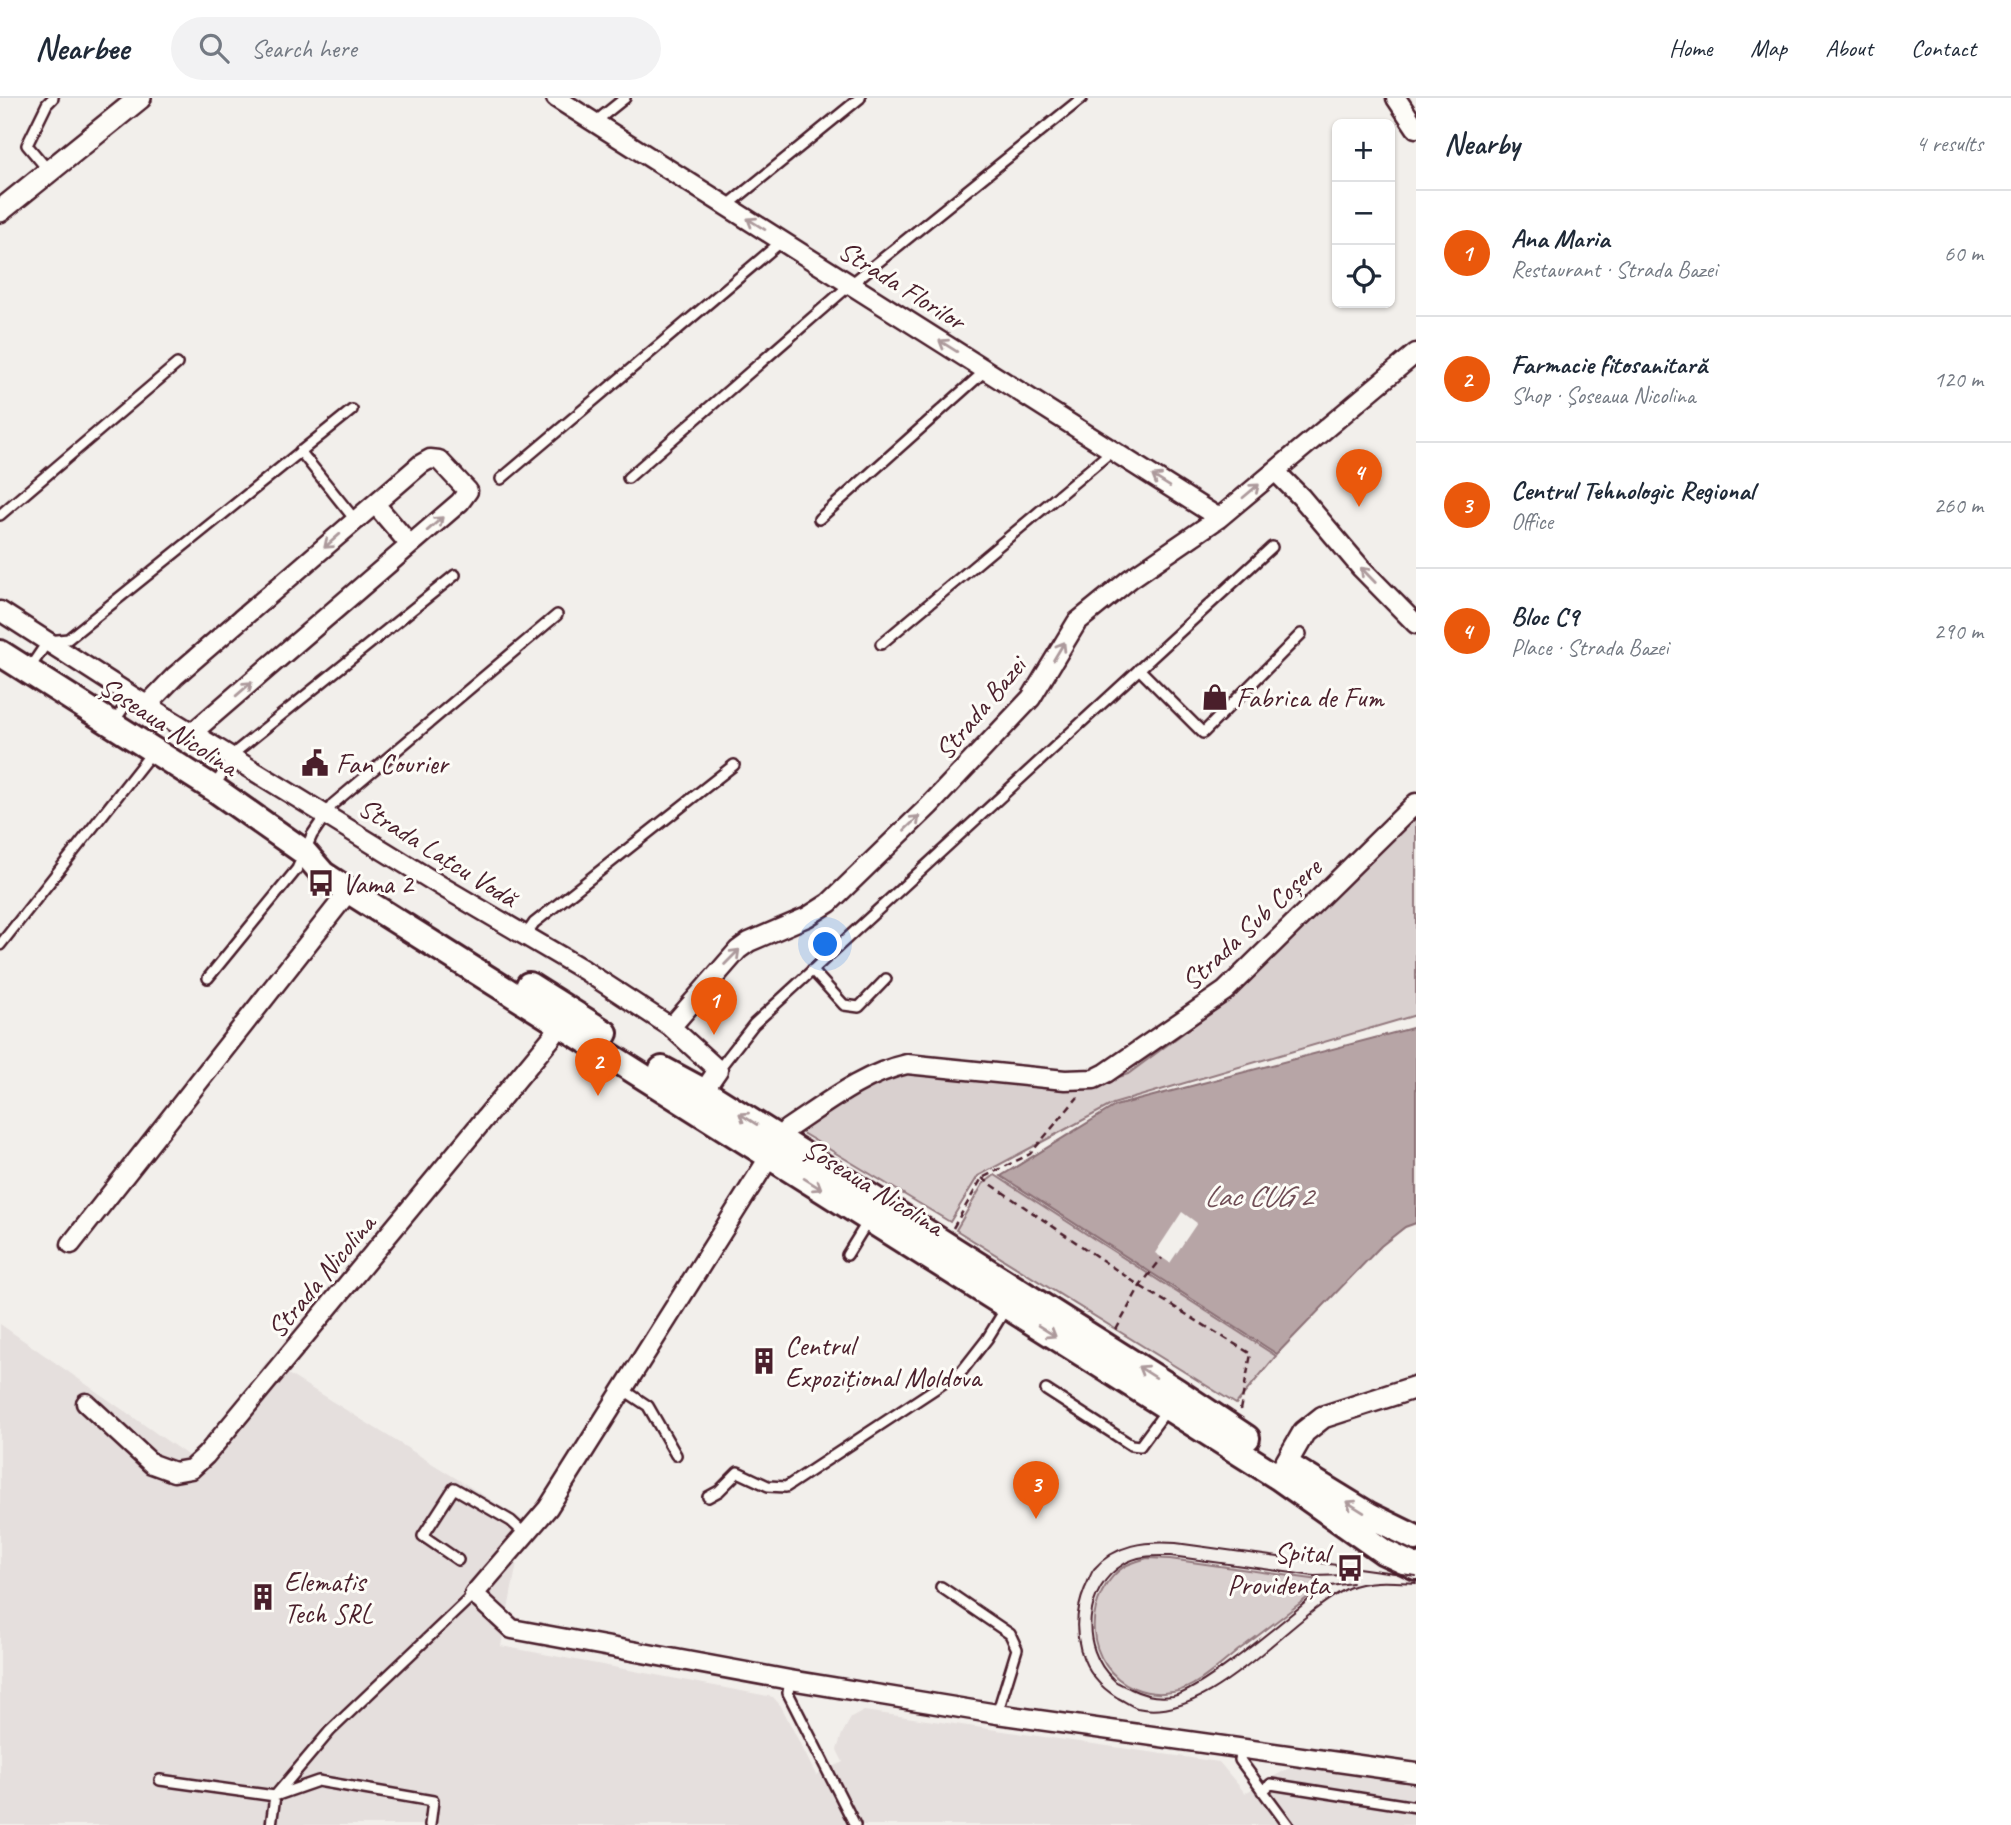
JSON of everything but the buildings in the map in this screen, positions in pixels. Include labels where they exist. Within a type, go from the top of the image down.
[{"type":"main road","name":"Șoseaua Nicolina","points":[[0,653],[213,788],[304,852],[323,874],[349,891],[565,1018],[1173,1399],[1282,1471],[1384,1552],[1416,1567]]},
{"type":"main road","name":"Șoseaua Nicolina","points":[[304,852],[330,860],[565,1018]]},
{"type":"main road","name":"Șoseaua Nicolina","points":[[1282,1471],[1416,1538]]},
{"type":"street","points":[[0,211],[140,98]]},
{"type":"street","name":"Strada Florilor","points":[[556,98],[1219,517]]},
{"type":"street","points":[[1396,98],[1416,128]]},
{"type":"street","name":"Strada Bazei","points":[[671,1027],[738,950],[749,942],[807,918],[829,903],[929,806],[1031,698],[1077,622],[1130,579],[1219,517],[1416,353]]},
{"type":"street","points":[[140,700],[186,667],[421,464],[430,459],[439,460],[468,491],[460,502],[192,733]]},
{"type":"street","points":[[1275,471],[1301,497],[1361,568],[1416,624]]},
{"type":"street","points":[[375,504],[410,545]]},
{"type":"street","name":"Strada Lațcu Vodă","points":[[0,611],[232,758],[584,970],[671,1027]]},
{"type":"street","name":"Strada Sub Coșere","points":[[1094,1079],[1225,991],[1416,803]]},
{"type":"street","points":[[71,1244],[349,891]]},
{"type":"street","name":"Strada Nicolina","points":[[86,1403],[152,1464],[174,1472],[191,1469],[206,1455],[565,1018]]},
{"type":"street","points":[[671,1027],[718,1070],[698,1100]]},
{"type":"street","points":[[1094,1079],[1065,1080],[907,1064],[883,1069],[788,1129],[548,1508],[474,1594],[512,1629],[790,1680],[997,1714],[1416,1773]]},
{"type":"street","points":[[1282,1471],[1304,1433],[1323,1417],[1416,1387]]},
{"type":"lane","points":[[49,171],[27,145],[47,104],[53,98]]},
{"type":"lane","points":[[595,122],[625,98]]},
{"type":"lane","points":[[727,206],[860,98]]},
{"type":"lane","points":[[628,478],[851,284],[1082,98]]},
{"type":"lane","points":[[501,479],[782,241]]},
{"type":"lane","points":[[0,515],[177,365]]},
{"type":"lane","points":[[819,519],[986,370]]},
{"type":"lane","points":[[28,670],[48,641],[68,639],[352,410]]},
{"type":"lane","points":[[881,644],[1113,450]]},
{"type":"lane","points":[[300,452],[356,521]]},
{"type":"lane","points":[[718,1070],[754,1024],[1272,547]]},
{"type":"lane","points":[[213,788],[238,750],[455,575]]},
{"type":"lane","points":[[208,978],[295,872],[312,835],[333,804],[557,615]]},
{"type":"lane","points":[[1139,670],[1203,733],[1301,634]]},
{"type":"lane","points":[[112,724],[140,700]]},
{"type":"lane","points":[[0,945],[153,750]]},
{"type":"lane","points":[[525,936],[534,923],[734,765]]},
{"type":"lane","points":[[812,970],[844,1005],[859,1006],[886,979]]},
{"type":"lane","points":[[847,1255],[874,1211]]},
{"type":"lane","points":[[708,1497],[719,1491],[738,1472],[768,1486],[786,1487],[962,1371],[987,1339],[1013,1298]]},
{"type":"lane","points":[[624,1390],[648,1406],[676,1455]]},
{"type":"lane","points":[[1046,1390],[1131,1444],[1140,1446],[1173,1399]]},
{"type":"lane","points":[[458,1560],[424,1536],[454,1488],[511,1521],[526,1535]]},
{"type":"lane","points":[[941,1587],[1010,1634],[1017,1649],[997,1714]]},
{"type":"lane","points":[[271,1825],[275,1796],[330,1731],[474,1594]]},
{"type":"lane","points":[[790,1680],[788,1693],[855,1825]]},
{"type":"lane","points":[[1242,1749],[1241,1760],[1288,1825]]},
{"type":"lane","points":[[160,1780],[275,1796],[318,1781],[433,1801],[430,1825]]},
{"type":"lane","points":[[1262,1791],[1271,1784],[1416,1807]]},
{"type":"path","points":[[951,1230],[982,1178],[1030,1154],[1094,1079]]},
{"type":"path","points":[[982,1178],[1140,1286],[1251,1354],[1240,1410]]},
{"type":"path","points":[[1114,1333],[1140,1286],[1162,1258]]},
{"type":"shaded area","points":[[1416,817],[1416,1015],[1113,1104],[978,1176],[950,1222],[799,1131],[857,1093],[902,1071],[1091,1086],[1128,1074],[1221,1005]]},
{"type":"shaded area","points":[[995,1175],[1276,1356],[1236,1404],[956,1230],[983,1184]]},
{"type":"shaded area","points":[[0,1324],[193,1459],[267,1361],[525,1521],[501,1646],[773,1697],[781,1706],[816,1775],[843,1762],[837,1750],[842,1734],[851,1718],[864,1711],[1219,1762],[1245,1793],[1296,1764],[1416,1783],[1416,1825],[0,1825]]},
{"type":"shaded area","points":[[1147,1558],[1319,1580],[1321,1587],[1199,1681],[1181,1690],[1152,1693],[1133,1688],[1118,1678],[1097,1649],[1094,1631],[1095,1611],[1107,1584],[1123,1567]]},
{"type":"water","name":"Lac CUG 2","points":[[1416,1027],[1416,1223],[1405,1227],[1381,1246],[1277,1354],[1001,1176],[1115,1106]]},
{"type":"pier","points":[[1182,1212],[1197,1223],[1170,1263],[1155,1253]]},
{"type":"tram line","points":[[1416,1576],[1176,1543],[1142,1544],[1111,1554],[1091,1573],[1080,1604],[1078,1635],[1086,1664],[1105,1688],[1137,1708],[1164,1709],[1192,1701],[1220,1685],[1325,1602],[1348,1588],[1373,1582],[1416,1583]]},
{"type":"tram line","points":[[1348,1575],[1314,1576],[1171,1556],[1135,1559],[1111,1575],[1094,1602],[1091,1635],[1095,1651],[1102,1666],[1119,1684],[1146,1694],[1173,1696],[1186,1691],[1222,1668],[1312,1597],[1331,1586],[1352,1583]]},
{"type":"place","name":"Bloc C9","points":[[1359,507]]},
{"type":"place","name":"Fabrica de Fum","points":[[1215,697]]},
{"type":"place","name":"Fan Courier","points":[[315,763]]},
{"type":"place","name":"Vama 2","points":[[321,883]]},
{"type":"place","name":"Ana Maria","points":[[714,1035]]},
{"type":"place","name":"Farmacie fitosanitară","points":[[598,1096]]},
{"type":"place","name":"Centrul Expozițional Moldova","points":[[764,1361]]},
{"type":"place","name":"Centrul Tehnologic Regional","points":[[1036,1519]]},
{"type":"place","name":"Spital Providența","points":[[1350,1568]]},
{"type":"place","name":"Elematis Tech SRL","points":[[263,1597]]}]
